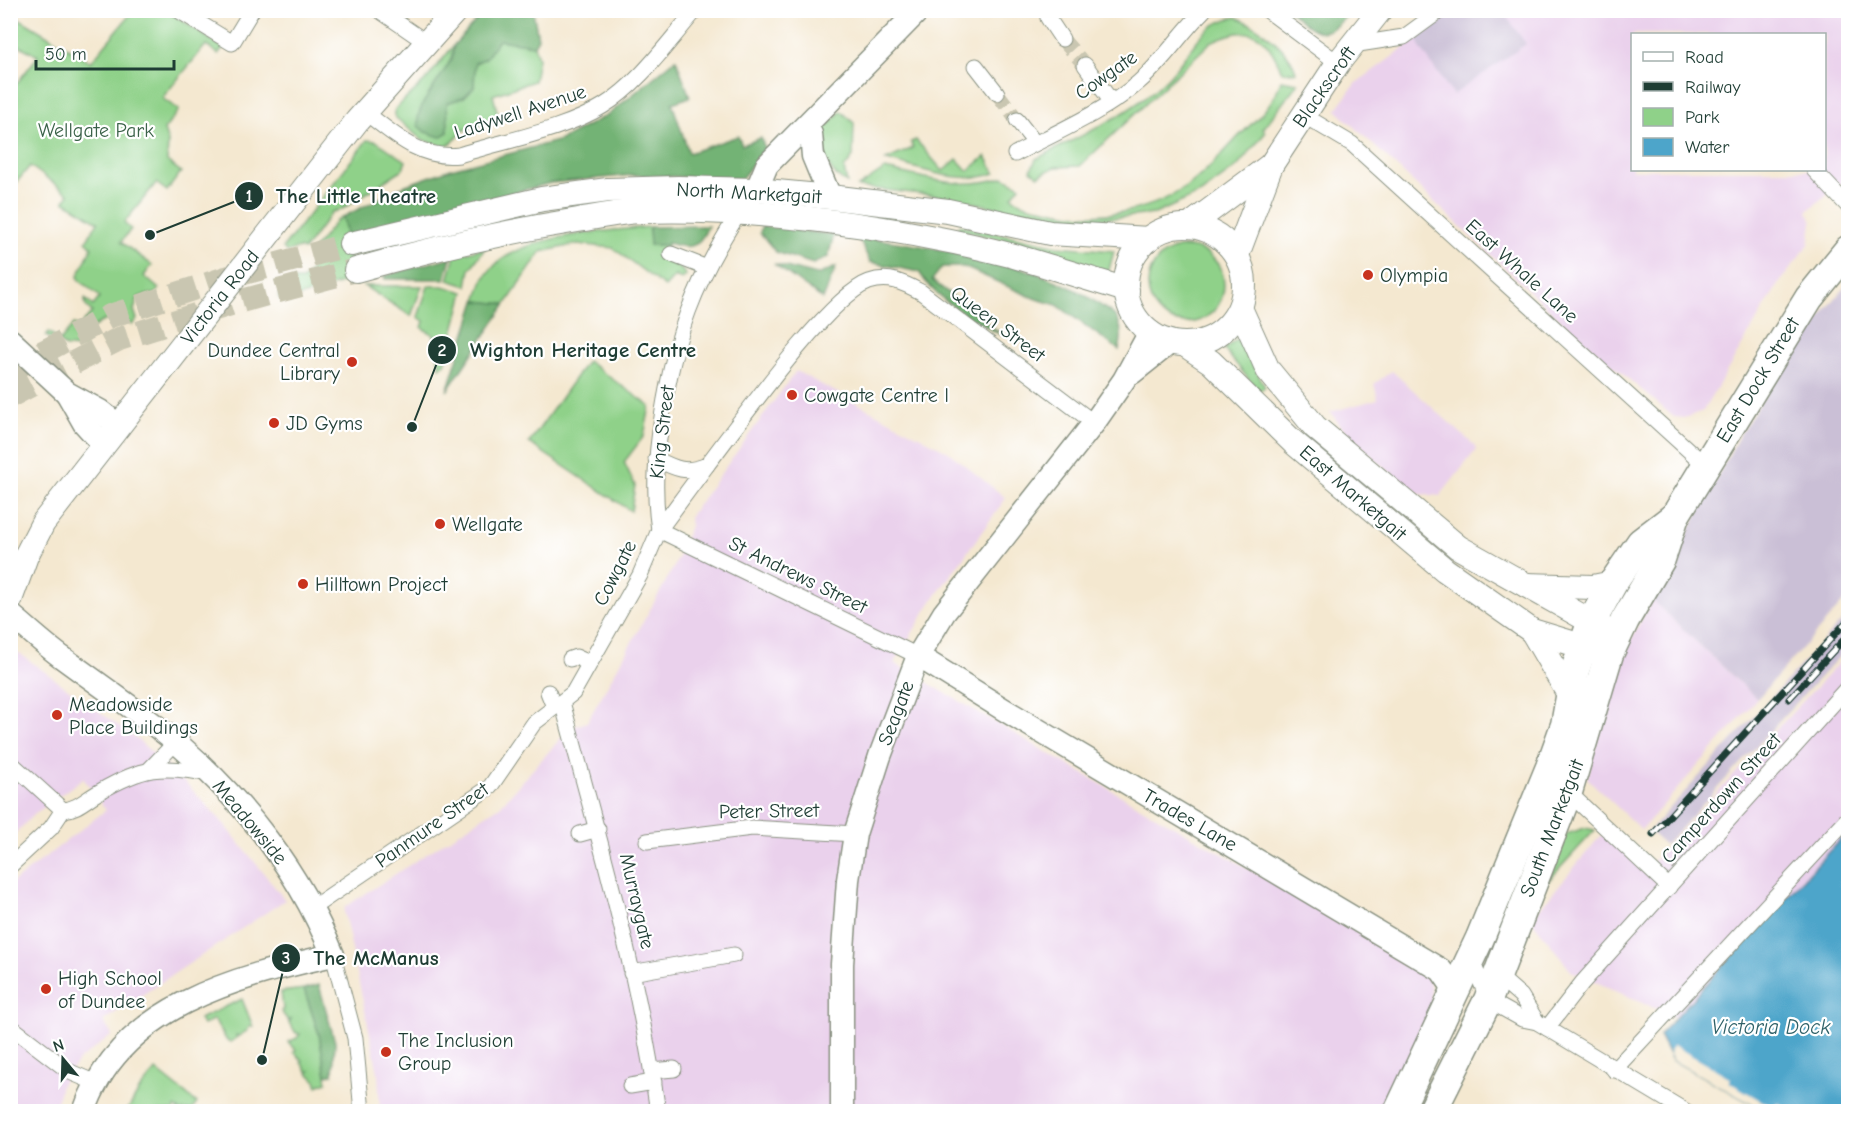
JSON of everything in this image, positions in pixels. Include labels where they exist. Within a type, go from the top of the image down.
[{"type":"highway","name":"East Dock Street","points":[[1613,645],[1661,559],[1675,516],[1809,298],[1848,250]]},
{"type":"highway","name":"East Dock Street","points":[[1570,696],[1586,634],[1613,583],[1641,542],[1675,516]]},
{"type":"highway","name":"South Marketgait","points":[[1473,985],[1568,792],[1613,645]]},
{"type":"highway","name":"South Marketgait","points":[[1473,985],[1565,725],[1570,696]]},
{"type":"highway","points":[[1398,1112],[1473,985]]},
{"type":"highway","points":[[1432,1112],[1473,985]]},
{"type":"main road","name":"Victoria Road","points":[[10,600],[26,556],[44,523],[365,112],[456,10]]},
{"type":"main road","name":"Blackscroft","points":[[1237,255],[1271,165],[1345,54],[1380,10]]},
{"type":"main road","name":"Blackscroft","points":[[1189,226],[1271,165]]},
{"type":"main road","name":"North Marketgait","points":[[351,244],[542,199],[608,190],[757,187],[948,212],[1050,233],[1149,238]]},
{"type":"main road","name":"North Marketgait","points":[[357,270],[441,246],[531,227],[639,211],[739,213],[844,224],[927,238],[1012,256],[1127,290]]},
{"type":"main road","points":[[1189,226],[1216,235],[1237,255],[1243,272],[1245,290],[1240,308],[1227,327],[1207,340],[1178,343],[1150,332],[1138,320],[1127,290],[1128,271],[1136,253],[1149,238],[1175,227],[1189,226]]},
{"type":"main road","name":"East Marketgait","points":[[1240,308],[1268,370],[1315,427],[1458,547],[1521,585],[1586,634],[1613,645]]},
{"type":"main road","name":"East Marketgait","points":[[1178,343],[1211,362],[1293,442],[1412,544],[1532,631],[1570,696]]},
{"type":"main road","name":"East Marketgait","points":[[1521,585],[1593,587],[1613,583]]},
{"type":"main road","name":"East Marketgait","points":[[1532,631],[1586,634]]},
{"type":"street","points":[[178,10],[231,43],[252,10]]},
{"type":"street","points":[[379,10],[427,43]]},
{"type":"street","name":"Ladywell Avenue","points":[[365,112],[400,139],[427,154],[441,157],[459,155],[574,120],[603,106],[628,86],[696,10]]},
{"type":"street","name":"King Street","points":[[659,530],[654,482],[656,459],[676,342],[707,268],[757,187],[767,165],[919,10]]},
{"type":"street","points":[[1047,10],[1048,18],[1062,39]]},
{"type":"street","name":"Cowgate","points":[[1015,154],[1111,101],[1137,84],[1164,58],[1182,32],[1204,10]]},
{"type":"street","points":[[1268,10],[1345,54],[1404,37],[1442,10]]},
{"type":"street","points":[[1085,64],[1111,101]]},
{"type":"street","points":[[976,66],[997,93]]},
{"type":"street","name":"King Street","points":[[757,187],[776,172],[811,134],[830,102]]},
{"type":"street","name":"East Whale Lane","points":[[1303,115],[1352,144],[1706,465]]},
{"type":"street","points":[[1017,120],[1035,143]]},
{"type":"street","points":[[811,134],[813,156],[830,197]]},
{"type":"street","points":[[1815,171],[1848,206]]},
{"type":"street","points":[[670,254],[707,268]]},
{"type":"street","name":"Queen Street","points":[[869,282],[885,279],[901,281],[921,292],[1094,423]]},
{"type":"street","name":"Cowgate","points":[[555,700],[573,693],[640,575],[659,530],[707,465],[788,362],[837,305],[854,290],[869,282]]},
{"type":"street","name":"Seagate","points":[[842,1112],[843,935],[855,834],[880,756],[918,656],[944,613],[1094,423],[1124,380],[1150,332]]},
{"type":"street","points":[[10,340],[67,393],[100,411],[119,426]]},
{"type":"street","name":"Seagate","points":[[1124,380],[1178,343]]},
{"type":"street","points":[[67,393],[84,423],[104,445]]},
{"type":"street","points":[[656,459],[683,471],[694,471],[707,465]]},
{"type":"street","name":"St Andrews Street","points":[[659,530],[918,656]]},
{"type":"street","name":"Meadowside","points":[[10,614],[62,658],[176,742],[239,805],[276,850],[312,908],[333,955],[355,1038],[363,1112]]},
{"type":"street","name":"Trades Lane","points":[[918,656],[1141,792],[1441,970],[1473,985]]},
{"type":"street","points":[[570,659],[576,657],[590,663]]},
{"type":"street","name":"Camperdown Street","points":[[1568,792],[1669,887],[1848,687]]},
{"type":"street","name":"Murraygate","points":[[555,700],[598,829],[611,848],[631,973],[658,1112]]},
{"type":"street","name":"Panmure Street","points":[[312,908],[490,787],[534,723],[555,700]]},
{"type":"street","points":[[150,769],[176,742]]},
{"type":"street","points":[[10,762],[63,810],[72,809],[99,792],[150,769],[168,767],[210,774]]},
{"type":"street","points":[[10,866],[51,828],[63,810]]},
{"type":"street","points":[[1614,1070],[1848,818]]},
{"type":"street","name":"Peter Street","points":[[647,841],[752,828],[855,834]]},
{"type":"street","points":[[580,834],[598,829]]},
{"type":"street","points":[[1542,1025],[1669,887]]},
{"type":"street","points":[[84,1112],[96,1083],[112,1057],[142,1030],[194,997],[217,986],[268,970],[333,955]]},
{"type":"street","points":[[631,973],[734,955]]},
{"type":"street","points":[[1473,985],[1521,996],[1542,1025]]},
{"type":"street","points":[[1473,985],[1522,1019],[1542,1025],[1687,1112]]},
{"type":"street","points":[[10,1026],[70,1072],[96,1083]]},
{"type":"street","points":[[630,1086],[674,1069]]},
{"type":"shaded area","points":[[1455,11],[1848,11],[1848,178],[1807,211],[1812,222],[1809,244],[1778,285],[1703,411],[1684,418],[1674,417],[1582,340],[1336,110],[1355,84]]},
{"type":"shaded area","points":[[1455,11],[1514,11],[1506,16],[1526,44],[1453,95],[1419,46],[1418,38]]},
{"type":"shaded area","points":[[1848,284],[1848,597],[1757,699],[1652,600],[1739,436],[1785,364]]},
{"type":"shaded area","points":[[796,371],[947,451],[1006,498],[930,604],[894,663],[1428,971],[1433,1010],[1382,1111],[380,1111],[378,1072],[344,912],[345,907],[500,806],[570,728],[587,722],[675,565],[690,526],[689,517]]},
{"type":"shaded area","points":[[1392,371],[1474,445],[1476,450],[1440,496],[1419,494],[1389,472],[1346,432],[1330,412],[1378,399],[1374,384]]},
{"type":"shaded area","points":[[1652,600],[1757,699],[1641,830],[1587,778],[1619,662]]},
{"type":"shaded area","points":[[1848,614],[1848,647],[1665,845],[1649,831]]},
{"type":"shaded area","points":[[19,653],[138,740],[185,782],[226,826],[285,900],[103,1021],[112,1035],[78,1061],[61,1084],[55,1111],[11,1111],[11,884],[106,810],[83,778],[31,817],[11,839],[10,656]]},
{"type":"shaded area","points":[[1848,653],[1848,832],[1675,1017],[1571,971],[1531,919],[1603,833],[1648,867]]},
{"type":"green space","name":"Wellgate Park","points":[[133,11],[168,11],[223,48],[218,54],[206,45],[162,98],[179,110],[164,130],[168,142],[167,161],[181,172],[167,191],[156,183],[124,223],[131,229],[121,242],[152,265],[144,276],[159,289],[155,294],[138,298],[134,310],[137,319],[132,325],[116,319],[101,322],[89,333],[84,348],[66,347],[46,336],[49,332],[60,341],[74,324],[79,328],[92,312],[85,305],[85,299],[93,306],[100,297],[79,280],[78,276],[92,247],[86,241],[98,222],[64,201],[69,194],[30,166],[11,189],[10,92],[38,56],[11,41],[11,30],[20,19],[91,62]]},
{"type":"green space","points":[[485,11],[533,11],[538,38],[534,45],[499,40],[486,58],[475,63],[474,87],[464,97],[447,103],[448,132],[440,137],[425,132],[418,126],[418,116],[423,103],[452,59],[454,45]]},
{"type":"green space","points":[[1290,11],[1351,11],[1334,27],[1321,32],[1308,26]]},
{"type":"green space","points":[[1236,17],[1272,39],[1293,63],[1296,72],[1282,72],[1270,48],[1255,35],[1247,32],[1225,36],[1211,42],[1080,166],[1055,167],[1038,176],[1031,170],[1036,159],[1131,108],[1164,82],[1202,35],[1216,24]]},
{"type":"green space","points":[[499,40],[534,45],[538,58],[534,81],[493,95],[499,119],[462,131],[452,143],[444,146],[422,140],[395,117],[395,109],[426,80],[454,45],[449,64],[418,116],[448,132],[447,103],[464,97],[474,87],[475,63],[486,58]]},
{"type":"green space","points":[[676,59],[690,97],[672,103],[689,153],[738,136],[742,145],[761,138],[765,149],[741,179],[634,175],[551,183],[347,236],[343,217],[406,185],[451,169],[561,140],[609,114]]},
{"type":"green space","points":[[1281,80],[1298,83],[1263,129],[1266,132],[1237,167],[1201,193],[1155,214],[1090,220],[1041,217],[948,197],[858,187],[885,169],[944,182],[973,183],[1004,177],[1020,186],[1012,196],[1030,206],[1087,215],[1126,212],[1163,200],[1180,191],[1201,175],[1263,112],[1273,98]]},
{"type":"green space","points":[[841,111],[854,123],[853,157],[844,169],[847,183],[831,169],[818,136]]},
{"type":"green space","points":[[367,140],[376,141],[406,161],[403,169],[341,210],[332,212],[304,250],[299,248],[287,252],[283,248]]},
{"type":"green space","points":[[916,140],[943,171],[957,159],[968,171],[986,156],[995,173],[982,177],[955,177],[886,160],[913,148],[911,142]]},
{"type":"green space","points":[[343,217],[354,279],[283,302],[278,296],[293,280],[302,280],[308,275],[312,266],[309,255],[336,221]]},
{"type":"green space","points":[[959,225],[1058,246],[1114,251],[1108,274],[1056,253],[957,229]]},
{"type":"green space","points":[[708,226],[701,239],[693,245],[668,243],[667,245],[650,245],[649,227]]},
{"type":"green space","points":[[762,226],[834,235],[828,257],[813,264],[776,252],[760,233]]},
{"type":"green space","points":[[649,227],[650,245],[667,245],[662,259],[679,267],[686,275],[681,279],[675,276],[665,287],[613,248],[578,244],[541,252],[506,304],[476,301],[484,279],[496,264],[514,252],[535,244],[583,233]]},
{"type":"green space","points":[[858,236],[984,258],[1016,266],[1074,289],[1115,316],[1121,333],[1119,350],[1057,305],[1036,299],[964,267],[942,267],[932,280],[1005,337],[946,301],[919,272],[870,262]]},
{"type":"green space","points":[[1186,247],[1201,250],[1213,258],[1221,270],[1224,285],[1221,300],[1213,312],[1201,320],[1186,323],[1171,320],[1159,312],[1151,300],[1148,285],[1151,270],[1159,258],[1171,250]]},
{"type":"green space","points":[[485,248],[470,269],[467,286],[448,280],[455,255]]},
{"type":"green space","points":[[451,257],[445,279],[385,279],[384,276]]},
{"type":"green space","points":[[774,264],[817,275],[836,267],[823,299]]},
{"type":"green space","points":[[364,286],[422,286],[411,316]]},
{"type":"green space","points":[[428,286],[443,286],[464,292],[445,364],[440,368],[434,335],[422,328],[424,321],[418,317]]},
{"type":"green space","points":[[476,301],[506,304],[447,391]]},
{"type":"green space","points":[[1239,338],[1265,387],[1259,392],[1224,349]]},
{"type":"green space","points":[[587,361],[650,406],[644,436],[624,462],[635,485],[631,511],[529,443]]},
{"type":"green space","points":[[1585,828],[1595,830],[1548,881],[1566,834]]},
{"type":"green space","points":[[319,985],[335,1042],[333,1074],[326,1075],[319,1034],[304,989]]},
{"type":"green space","points":[[304,989],[319,1034],[327,1082],[317,1086],[317,1082],[308,1073],[310,1071],[307,1071],[301,1062],[303,1061],[294,1052],[296,1050],[288,1042],[300,1034],[296,1033],[289,1023],[291,1019],[288,1021],[281,1011],[283,1009],[281,992]]},
{"type":"green space","points":[[242,999],[253,1027],[249,1026],[248,1030],[239,1036],[236,1035],[237,1037],[231,1042],[227,1041],[214,1019],[203,1025],[199,1019]]},
{"type":"green space","points":[[156,1070],[197,1103],[192,1110],[178,1111],[179,1109],[175,1107],[174,1111],[127,1111],[140,1089]]},
{"type":"water","name":"Victoria Dock","points":[[1848,831],[1848,1111],[1765,1111],[1672,1060],[1659,1035]]},
{"type":"pier","points":[[1673,1045],[1731,1078],[1729,1082],[1774,1108],[1777,1103],[1793,1111],[1765,1111],[1672,1060],[1669,1051]]},
{"type":"tunnel","points":[[1062,39],[1085,65]]},
{"type":"tunnel","points":[[997,93],[1017,120]]},
{"type":"tunnel","points":[[10,370],[110,316],[226,278],[351,244]]},
{"type":"tunnel","points":[[10,396],[119,339],[234,303],[356,270]]},
{"type":"railway","points":[[1653,834],[1848,620]]},
{"type":"railway","points":[[1789,699],[1848,635]]},
{"type":"place","name":"The Little Theatre","points":[[150,235]]},
{"type":"place","name":"Olympia","points":[[1368,275]]},
{"type":"place","name":"Dundee Central Library","points":[[352,362]]},
{"type":"place","name":"Cowgate Centre l","points":[[792,395]]},
{"type":"place","name":"JD Gyms","points":[[274,423]]},
{"type":"place","name":"Wighton Heritage Centre","points":[[412,427]]},
{"type":"place","name":"Wellgate","points":[[440,524]]},
{"type":"place","name":"Hilltown Project","points":[[303,584]]},
{"type":"place","name":"Meadowside Place Buildings","points":[[57,715]]},
{"type":"place","name":"High School of Dundee","points":[[46,989]]},
{"type":"place","name":"The Inclusion Group","points":[[386,1052]]},
{"type":"place","name":"The McManus","points":[[262,1060]]}]
